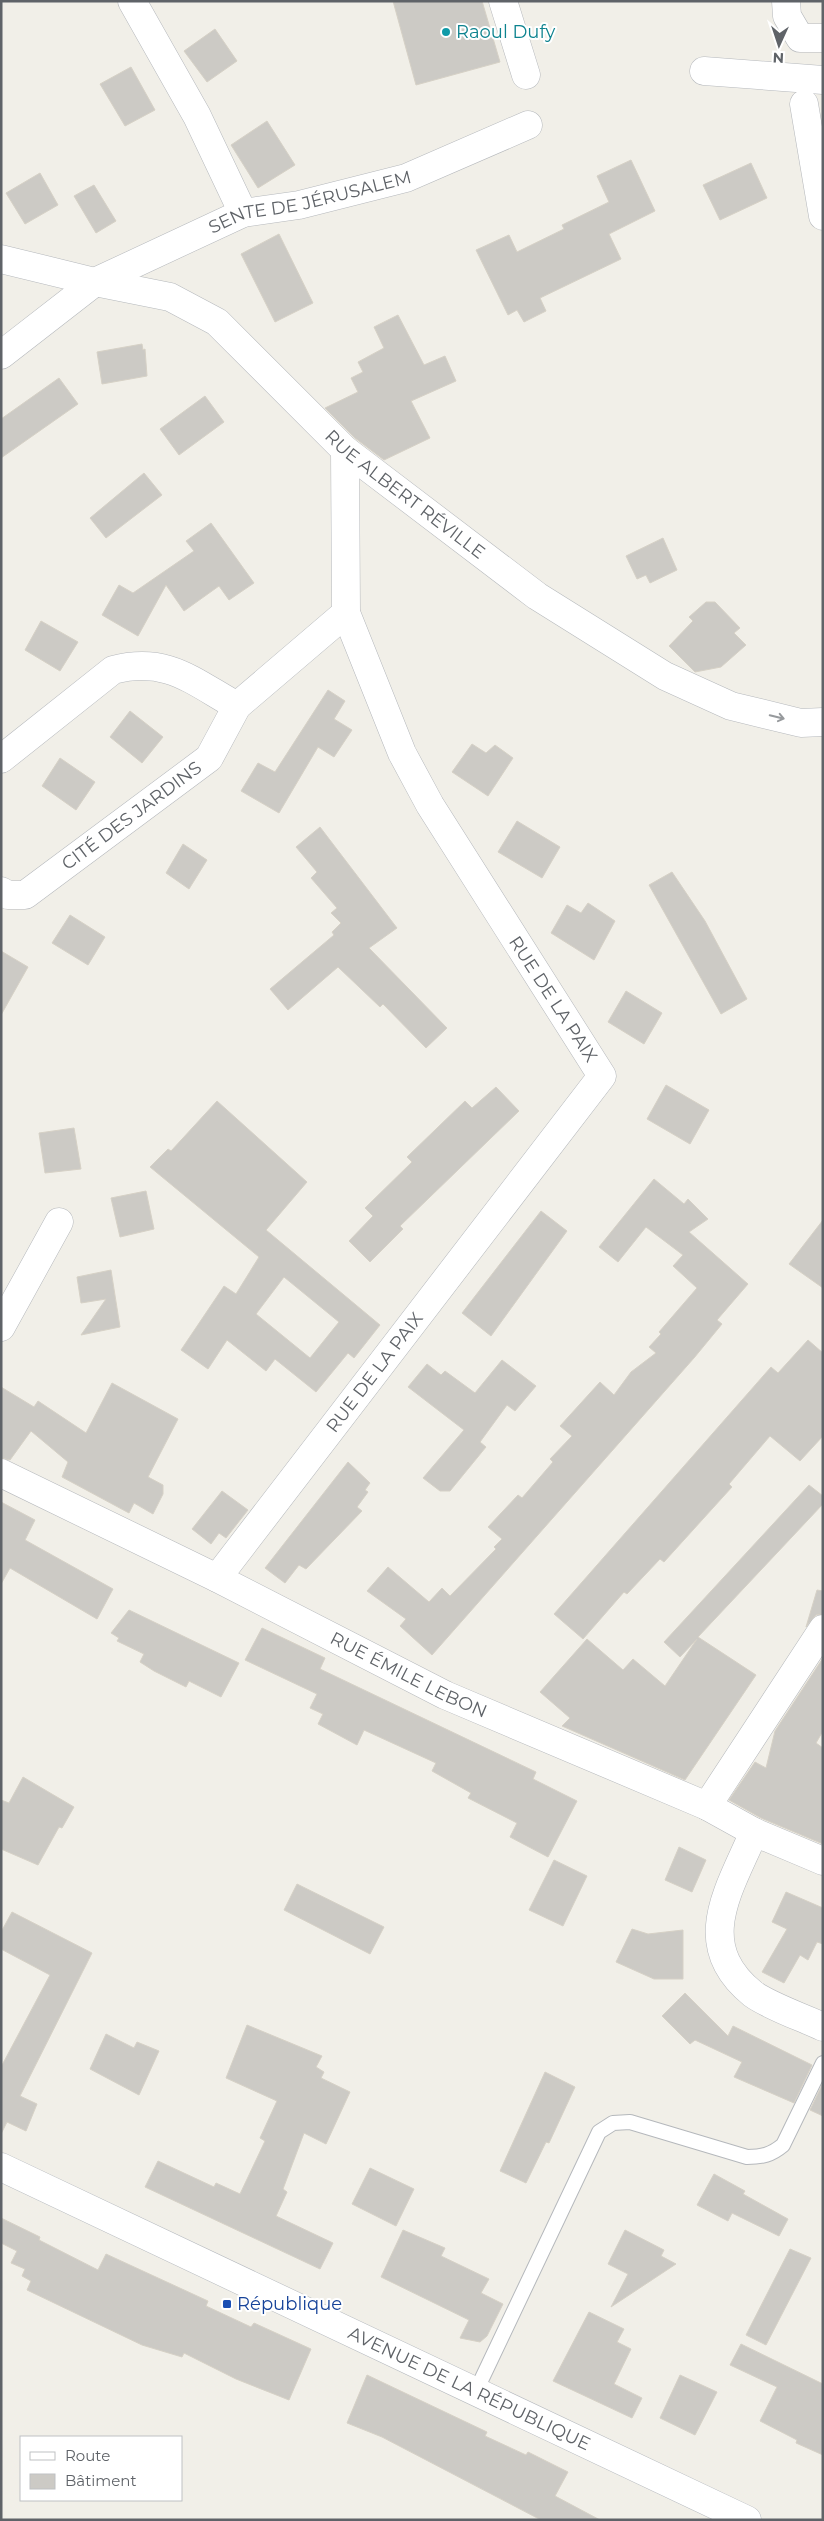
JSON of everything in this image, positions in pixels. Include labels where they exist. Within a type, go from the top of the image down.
[{"type":"street","points":[[132,1],[197,116],[243,213]]},
{"type":"street","points":[[503,1],[526,75]]},
{"type":"street","points":[[786,1],[787,16],[800,38],[823,38]]},
{"type":"street","points":[[704,71],[823,80]]},
{"type":"street","points":[[804,104],[823,216]]},
{"type":"street","name":"SENTE DE JÉRUSALEM","points":[[1,354],[95,282],[243,213],[299,205],[406,178],[528,125]]},
{"type":"street","name":"RUE ALBERT RÉVILLE","points":[[1,259],[95,282],[170,297],[217,322],[345,450],[537,596],[665,676],[732,706],[801,723],[823,722]]},
{"type":"street","name":"RUE DE LA PAIX","points":[[217,1578],[602,1076],[430,805],[402,753],[346,613],[345,450]]},
{"type":"street","name":"CITÉ DES JARDINS","points":[[1,891],[8,895],[24,895],[209,758],[237,706],[346,613]]},
{"type":"street","points":[[1,759],[112,670],[134,664],[152,665],[175,671],[237,706]]},
{"type":"street","points":[[1,1327],[59,1222]]},
{"type":"street","name":"RUE ÉMILE LEBON","points":[[1,1473],[217,1578],[445,1695],[707,1806],[754,1832],[823,1861]]},
{"type":"street","points":[[707,1806],[823,1629]]},
{"type":"street","points":[[754,1832],[721,1911],[718,1940],[730,1970],[754,1994],[823,2027]]},
{"type":"street","name":"AVENUE DE LA RÉPUBLIQUE","points":[[1,2167],[747,2520]]},
{"type":"lane","points":[[476,2392],[599,2132],[613,2123],[630,2122],[747,2157],[759,2157],[773,2153],[783,2144],[823,2063]]},
{"type":"building","name":"Raoul Dufy","points":[[393,1],[482,1],[500,62],[416,85]]},
{"type":"building","points":[[215,29],[237,61],[207,82],[184,51]]},
{"type":"building","points":[[131,67],[155,110],[125,126],[100,84]]},
{"type":"building","points":[[267,121],[295,165],[258,188],[231,145]]},
{"type":"building","points":[[631,160],[655,211],[609,234],[621,259],[540,298],[546,311],[524,322],[517,310],[508,315],[476,250],[509,235],[517,252],[564,229],[562,225],[609,202],[597,176]]},
{"type":"building","points":[[751,163],[767,198],[720,220],[703,185]]},
{"type":"building","points":[[40,173],[58,205],[25,224],[6,193]]},
{"type":"building","points":[[94,185],[116,221],[96,233],[74,196]]},
{"type":"building","points":[[279,234],[313,303],[275,322],[241,254]]},
{"type":"building","points":[[398,315],[424,365],[445,356],[456,381],[411,401],[430,438],[384,460],[355,438],[325,408],[358,392],[351,378],[363,372],[358,362],[384,348],[374,327]]},
{"type":"building","points":[[142,344],[143,350],[145,349],[147,376],[102,384],[97,352]]},
{"type":"building","points":[[59,378],[78,404],[1,458],[1,419]]},
{"type":"building","points":[[205,396],[224,422],[179,455],[160,429]]},
{"type":"building","points":[[144,473],[162,495],[106,538],[90,518]]},
{"type":"building","points":[[211,523],[254,583],[229,600],[219,586],[184,611],[166,585],[138,636],[102,615],[119,585],[133,593],[194,551],[186,541]]},
{"type":"building","points":[[663,538],[677,570],[650,583],[646,575],[637,579],[626,556]]},
{"type":"building","points":[[706,602],[715,602],[740,628],[734,633],[746,645],[721,667],[695,672],[669,646],[693,621],[689,617]]},
{"type":"building","points":[[41,621],[78,642],[60,671],[25,650]]},
{"type":"building","points":[[328,690],[345,701],[334,719],[352,730],[334,757],[318,747],[279,813],[241,791],[258,763],[275,772]]},
{"type":"building","points":[[130,711],[163,737],[142,763],[110,737]]},
{"type":"building","points":[[472,744],[486,753],[495,745],[513,758],[488,796],[452,772]]},
{"type":"building","points":[[60,758],[95,782],[76,810],[42,786]]},
{"type":"building","points":[[517,821],[560,847],[542,878],[498,852]]},
{"type":"building","points":[[320,827],[397,928],[369,948],[447,1028],[426,1048],[383,1004],[380,1007],[338,967],[288,1010],[270,989],[334,935],[332,932],[341,923],[331,913],[337,908],[311,878],[317,872],[296,847]]},
{"type":"building","points":[[183,844],[207,860],[189,889],[166,873]]},
{"type":"building","points":[[672,872],[705,921],[747,999],[721,1014],[649,885]]},
{"type":"building","points":[[588,903],[615,921],[594,960],[551,933],[567,905],[581,913]]},
{"type":"building","points":[[70,915],[105,937],[88,965],[52,943]]},
{"type":"building","points":[[1,951],[28,967],[1,1015]]},
{"type":"building","points":[[626,991],[662,1013],[644,1044],[608,1022]]},
{"type":"building","points":[[666,1085],[709,1110],[690,1144],[647,1119]]},
{"type":"building","points":[[496,1087],[519,1111],[400,1226],[403,1229],[370,1262],[349,1241],[373,1216],[365,1208],[412,1162],[407,1157],[465,1101],[472,1108]]},
{"type":"building","points":[[217,1101],[307,1182],[266,1230],[380,1325],[354,1358],[348,1353],[316,1392],[275,1359],[266,1371],[227,1340],[208,1369],[181,1350],[224,1286],[236,1294],[259,1257],[150,1167],[168,1149],[171,1151]],"holes":[[[284,1277],[339,1322],[310,1358],[256,1314]]]},
{"type":"building","points":[[74,1128],[81,1169],[45,1173],[39,1133]]},
{"type":"building","points":[[654,1179],[684,1204],[688,1199],[708,1219],[689,1232],[748,1284],[717,1320],[722,1324],[694,1358],[432,1655],[400,1626],[406,1619],[367,1591],[388,1567],[429,1602],[442,1588],[450,1596],[496,1549],[494,1547],[502,1539],[488,1527],[518,1495],[522,1498],[553,1462],[550,1459],[572,1436],[560,1426],[600,1382],[614,1395],[631,1372],[656,1353],[649,1347],[661,1334],[659,1332],[697,1288],[673,1266],[683,1255],[646,1227],[618,1262],[599,1247]]},
{"type":"building","points":[[146,1191],[154,1229],[120,1237],[111,1198]]},
{"type":"building","points":[[541,1211],[567,1231],[491,1336],[462,1313]]},
{"type":"building","points":[[823,1220],[823,1288],[789,1264]]},
{"type":"building","points":[[111,1270],[120,1327],[81,1335],[106,1299],[81,1303],[77,1277]]},
{"type":"building","points":[[808,1340],[823,1353],[823,1436],[800,1461],[770,1436],[729,1484],[732,1487],[664,1562],[660,1559],[627,1594],[624,1592],[583,1639],[554,1614],[771,1367],[778,1373]]},
{"type":"building","points":[[502,1360],[536,1386],[515,1411],[507,1405],[480,1442],[486,1447],[450,1491],[440,1491],[423,1478],[464,1430],[408,1387],[427,1364],[441,1375],[445,1371],[475,1393]]},
{"type":"building","points":[[112,1383],[178,1419],[148,1477],[163,1485],[163,1494],[153,1514],[134,1503],[129,1513],[62,1477],[68,1462],[31,1431],[10,1460],[1,1458],[1,1387],[34,1407],[38,1401],[86,1433]]},
{"type":"building","points":[[348,1462],[370,1483],[365,1490],[368,1492],[357,1507],[362,1511],[306,1569],[299,1565],[285,1583],[265,1568]]},
{"type":"building","points":[[809,1485],[823,1496],[823,1504],[698,1637],[756,1675],[685,1780],[562,1726],[570,1718],[540,1692],[587,1639],[623,1670],[633,1659],[665,1686],[697,1639],[680,1657],[664,1642]]},
{"type":"building","points":[[222,1491],[248,1510],[226,1538],[219,1533],[211,1544],[192,1529]]},
{"type":"building","points":[[1,1502],[35,1520],[25,1540],[113,1589],[97,1619],[10,1568],[1,1584]]},
{"type":"building","points":[[817,1590],[823,1591],[823,1614],[816,1615],[806,1627]]},
{"type":"building","points":[[129,1610],[239,1663],[221,1697],[189,1681],[186,1687],[154,1671],[140,1662],[144,1654],[117,1641],[119,1638],[111,1633]]},
{"type":"building","points":[[262,1628],[325,1658],[320,1669],[536,1772],[533,1779],[577,1801],[548,1857],[510,1837],[517,1823],[468,1798],[471,1793],[432,1771],[436,1763],[364,1730],[357,1745],[318,1724],[323,1714],[310,1708],[317,1694],[245,1660]]},
{"type":"building","points":[[823,1658],[823,1731],[816,1743],[823,1748],[823,1844],[761,1818],[729,1800],[755,1762],[766,1768],[775,1731]]},
{"type":"building","points":[[23,1777],[74,1807],[62,1828],[59,1827],[38,1865],[1,1849],[1,1800],[9,1803]]},
{"type":"building","points":[[679,1847],[706,1860],[692,1892],[665,1880]]},
{"type":"building","points":[[554,1860],[587,1876],[563,1926],[529,1910]]},
{"type":"building","points":[[297,1884],[384,1927],[370,1954],[284,1910]]},
{"type":"building","points":[[786,1892],[823,1908],[823,1944],[817,1942],[808,1960],[800,1955],[784,1983],[762,1972],[787,1929],[772,1922]]},
{"type":"building","points":[[12,1912],[92,1953],[20,2096],[37,2104],[26,2131],[7,2122],[1,2134],[1,2067],[50,1975],[1,1949],[1,1932]]},
{"type":"building","points":[[632,1929],[648,1934],[683,1930],[683,1979],[654,1979],[616,1962]]},
{"type":"building","points":[[685,1993],[728,2036],[733,2026],[812,2065],[794,2103],[734,2077],[742,2062],[695,2040],[690,2044],[662,2016]]},
{"type":"building","points":[[247,2025],[322,2056],[316,2067],[324,2072],[321,2078],[350,2092],[326,2144],[304,2133],[283,2189],[287,2192],[276,2216],[333,2243],[320,2269],[145,2187],[158,2161],[214,2187],[216,2183],[240,2194],[265,2141],[260,2138],[277,2101],[226,2078]]},
{"type":"building","points":[[106,2034],[134,2048],[137,2042],[159,2051],[139,2095],[90,2069]]},
{"type":"building","points":[[545,2072],[575,2087],[549,2143],[546,2142],[526,2183],[500,2171]]},
{"type":"building","points":[[823,2083],[823,2116],[810,2110]]},
{"type":"building","points":[[370,2168],[414,2189],[396,2226],[352,2204]]},
{"type":"building","points":[[714,2174],[745,2191],[743,2194],[788,2219],[779,2236],[732,2213],[728,2221],[697,2205]]},
{"type":"building","points":[[1,2218],[40,2237],[39,2240],[98,2270],[106,2254],[208,2301],[206,2306],[251,2327],[254,2323],[311,2349],[289,2400],[236,2379],[184,2353],[182,2357],[142,2345],[27,2290],[31,2281],[22,2276],[25,2269],[11,2263],[17,2251],[1,2243]]},
{"type":"building","points":[[403,2230],[445,2248],[441,2256],[489,2279],[481,2293],[503,2304],[487,2336],[480,2342],[460,2338],[469,2320],[381,2277]]},
{"type":"building","points":[[625,2230],[664,2250],[661,2256],[676,2264],[611,2307],[628,2274],[608,2264]]},
{"type":"building","points":[[790,2249],[811,2258],[766,2345],[746,2335]]},
{"type":"building","points":[[589,2312],[624,2329],[617,2342],[631,2349],[614,2384],[642,2398],[632,2418],[553,2381]]},
{"type":"building","points":[[741,2344],[823,2384],[823,2455],[796,2443],[797,2440],[760,2421],[777,2387],[730,2365]]},
{"type":"building","points":[[367,2375],[487,2432],[485,2436],[526,2455],[528,2452],[568,2472],[555,2496],[600,2520],[541,2520],[382,2437],[347,2423]]},
{"type":"building","points":[[680,2375],[717,2392],[695,2435],[660,2418]]},
{"type":"place","name":"Raoul Dufy","points":[[446,32]]},
{"type":"place","name":"République","points":[[227,2304]]}]
